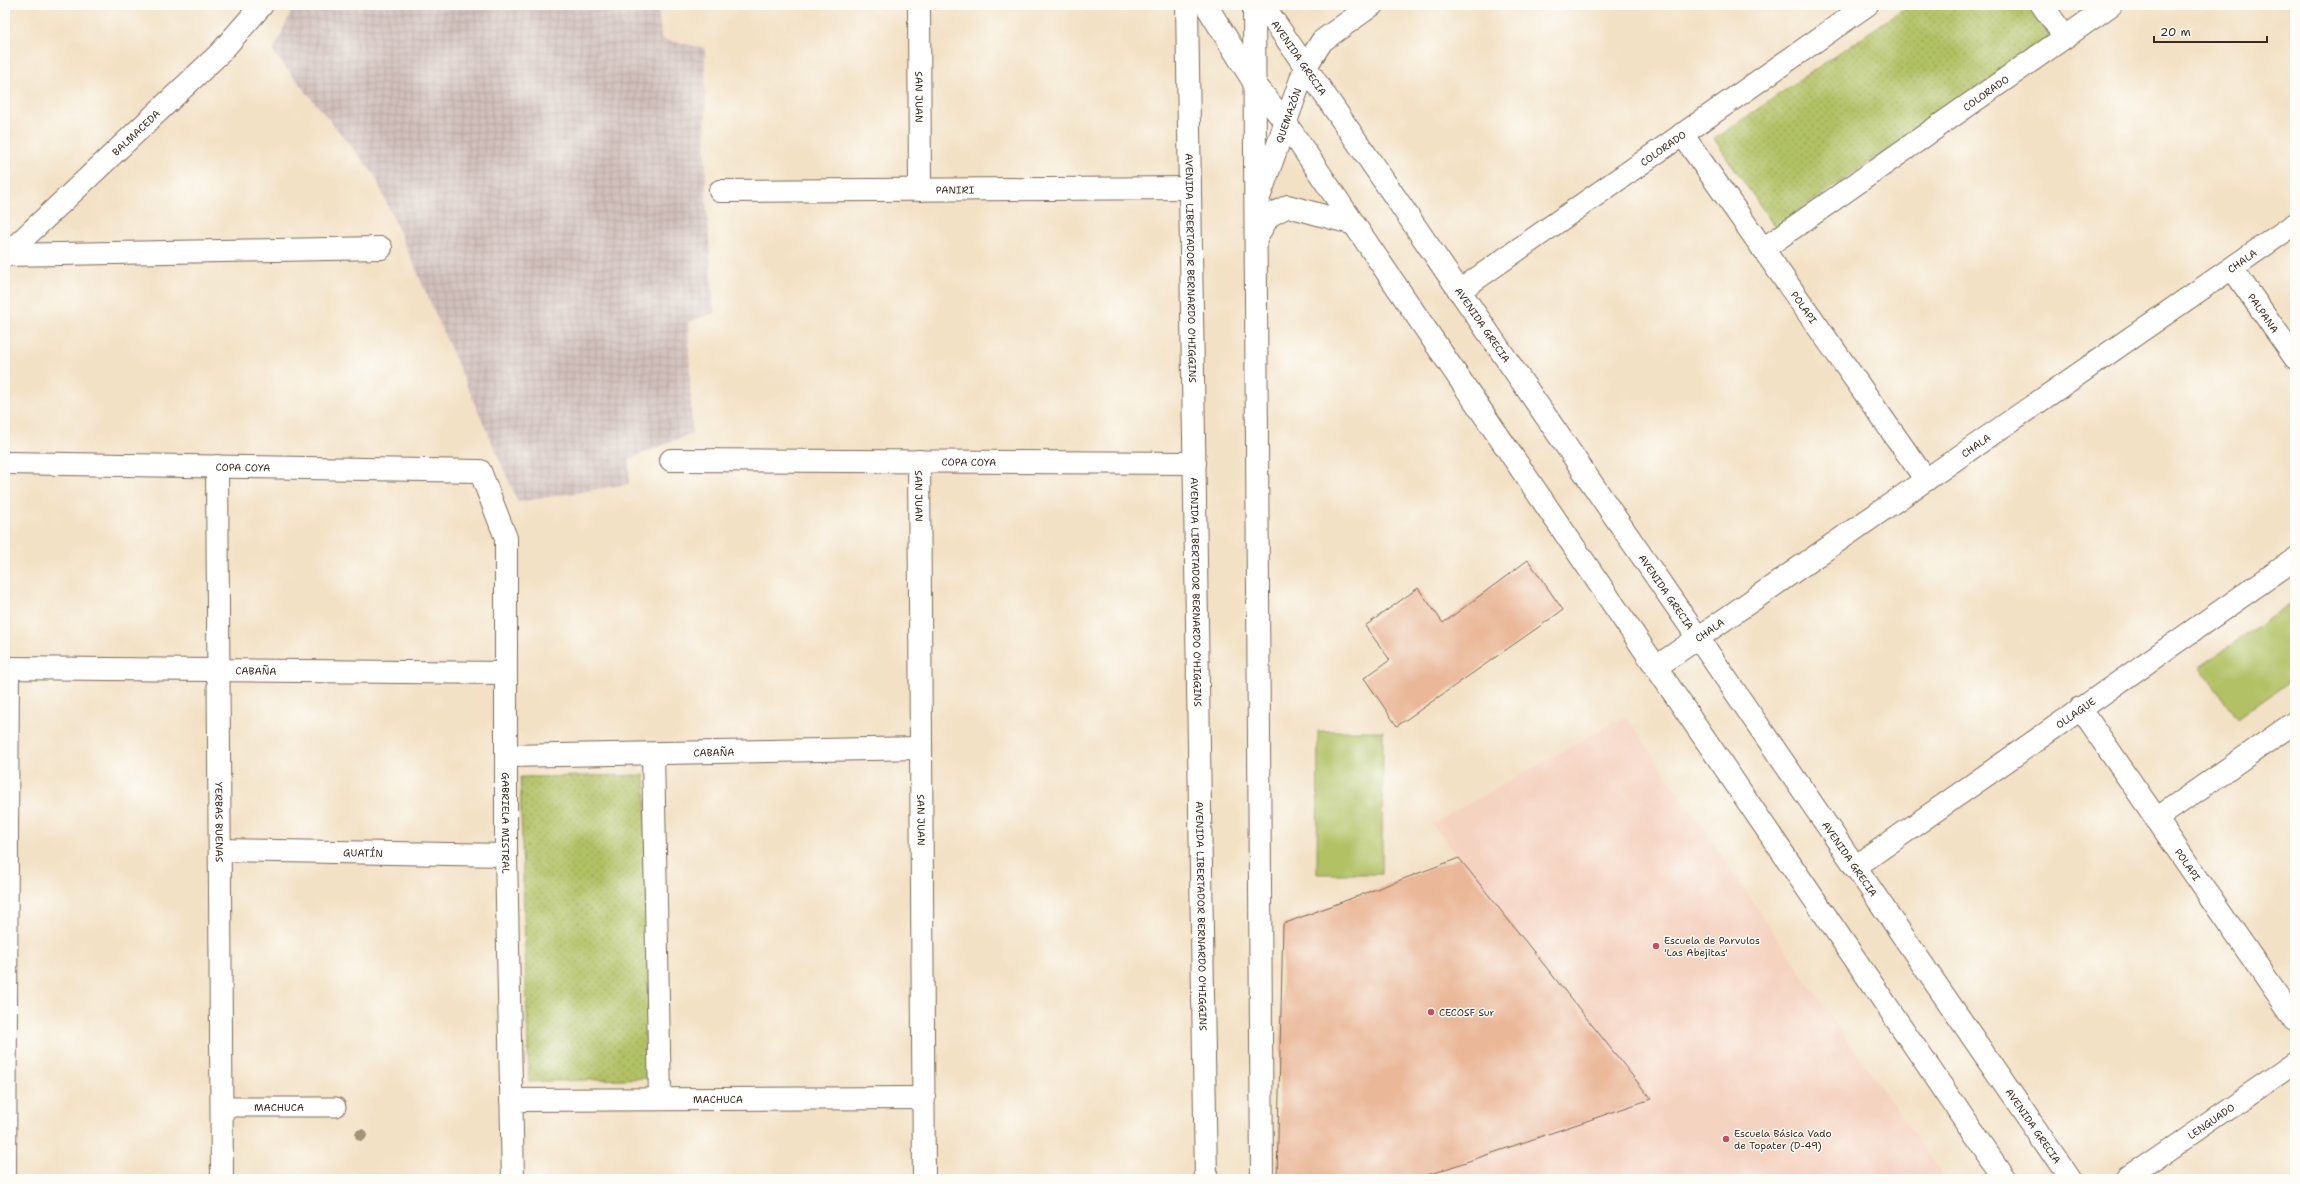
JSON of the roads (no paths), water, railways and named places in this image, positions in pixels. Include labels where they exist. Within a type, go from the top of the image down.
[{"type":"street","name":"BALMACEDA","points":[[6,255],[220,53],[262,5]]},
{"type":"street","name":"SAN JUAN","points":[[919,5],[920,190]]},
{"type":"street","name":"AVENIDA LIBERTADOR BERNARDO O'HIGGINS","points":[[1187,5],[1206,1179]]},
{"type":"street","points":[[1206,5],[1255,84],[1285,122],[2005,1179]]},
{"type":"street","points":[[1254,5],[1262,1179]]},
{"type":"street","name":"AVENIDA GRECIA","points":[[1263,5],[2070,1179]]},
{"type":"street","name":"QUEMAZÓN","points":[[1256,206],[1305,68],[1322,41],[1372,5]]},
{"type":"street","name":"COLORADO","points":[[1459,291],[1867,5]]},
{"type":"street","points":[[2042,5],[2065,37]]},
{"type":"street","name":"COLORADO","points":[[1763,249],[2110,5]]},
{"type":"street","name":"POLAPI","points":[[1682,134],[1926,480]]},
{"type":"street","name":"PANIRI","points":[[720,191],[1190,188]]},
{"type":"street","points":[[1256,238],[1269,216],[1288,206],[1354,224]]},
{"type":"street","name":"CHALA","points":[[1656,667],[2295,224]]},
{"type":"street","points":[[6,255],[381,248]]},
{"type":"street","name":"PALPANA","points":[[2232,268],[2295,358]]},
{"type":"street","name":"COPA COYA","points":[[671,460],[1195,463]]},
{"type":"street","name":"SAN JUAN","points":[[919,461],[924,1179]]},
{"type":"street","name":"COPA COYA","points":[[5,463],[480,471]]},
{"type":"street","name":"YERBAS BUENAS","points":[[216,466],[222,1179]]},
{"type":"street","name":"GABRIELA MISTRAL","points":[[480,471],[506,538],[506,855],[513,1179]]},
{"type":"street","name":"OLLAGUE","points":[[1855,867],[2295,558]]},
{"type":"street","points":[[6,668],[6,1179]]},
{"type":"street","name":"CABAÑA","points":[[6,668],[506,673]]},
{"type":"street","name":"POLAPI","points":[[2080,708],[2295,1020]]},
{"type":"street","points":[[2156,819],[2295,722]]},
{"type":"street","name":"CABAÑA","points":[[507,756],[921,748]]},
{"type":"street","points":[[653,754],[660,1099]]},
{"type":"street","name":"GUATÍN","points":[[220,850],[506,855]]},
{"type":"street","name":"LENGUADO","points":[[2127,1179],[2295,1063]]},
{"type":"street","name":"MACHUCA","points":[[511,1100],[924,1098]]},
{"type":"lane","name":"MACHUCA","points":[[222,1107],[336,1107]]},
{"type":"place","name":"Escuela de Parvulos 'Las Abejitas'","points":[[1656,946]]},
{"type":"place","name":"CECOSF Sur","points":[[1431,1012]]},
{"type":"place","name":"Escuela Básica Vado de Topater (D-49)","points":[[1726,1139]]}]
